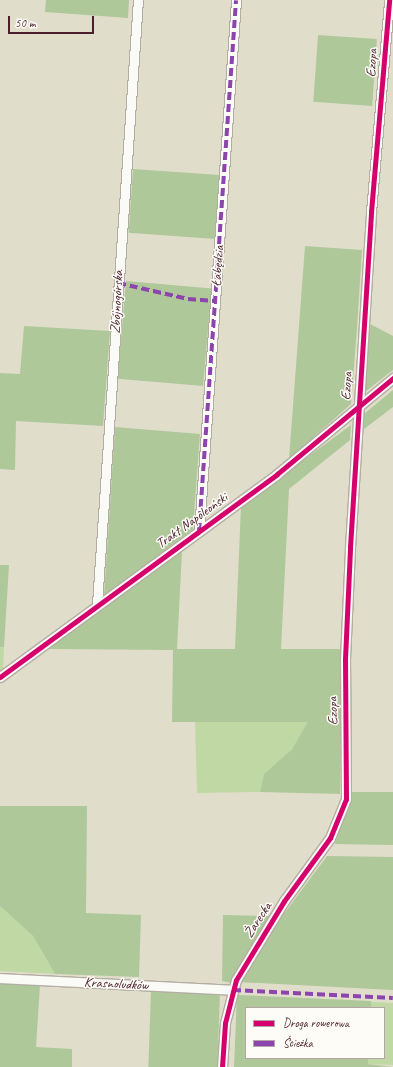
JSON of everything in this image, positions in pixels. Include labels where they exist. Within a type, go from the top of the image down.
[{"type":"street","name":"Zbójnogórska","points":[[97,604],[138,0]]},
{"type":"street","name":"Łabędzia","points":[[199,531],[236,0]]},
{"type":"street","name":"Ezopa","points":[[346,799],[345,659],[358,405],[388,0]]},
{"type":"street","name":"Trakt Napoleoński","points":[[0,677],[97,604],[277,474],[358,405],[393,378]]},
{"type":"street","name":"Żarecka","points":[[222,1067],[225,1023],[233,990],[257,943],[330,838],[346,799]]},
{"type":"street","name":"Krasnoludków","points":[[0,978],[233,990]]},
{"type":"green space","points":[[46,0],[129,0],[128,18],[45,12]]},
{"type":"green space","points":[[318,35],[377,39],[372,106],[313,102]]},
{"type":"green space","points":[[133,169],[220,175],[215,239],[129,233]]},
{"type":"green space","points":[[305,246],[362,250],[357,328],[351,404],[289,459]]},
{"type":"green space","points":[[126,281],[212,288],[203,386],[117,379]]},
{"type":"green space","points":[[370,324],[393,336],[393,370],[365,392]]},
{"type":"green space","points":[[24,326],[110,331],[103,426],[16,421],[15,470],[0,469],[0,373],[20,374]]},
{"type":"green space","points":[[393,390],[393,407],[364,429],[364,414]]},
{"type":"green space","points":[[351,425],[350,440],[289,489],[281,649],[340,649],[340,794],[260,792],[264,774],[292,749],[308,722],[172,722],[173,650],[48,649],[182,551],[177,649],[235,649],[241,506]]},
{"type":"green space","points":[[115,427],[200,434],[193,529],[104,596]]},
{"type":"green space","points":[[0,565],[9,565],[4,647],[0,647]]},
{"type":"green space","points":[[0,647],[4,647],[3,671],[0,673]]},
{"type":"green space","points":[[195,722],[309,722],[292,749],[264,774],[260,792],[197,793]]},
{"type":"green space","points":[[352,792],[393,792],[393,845],[335,844]]},
{"type":"green space","points":[[0,806],[87,806],[86,913],[141,915],[139,977],[55,974],[33,936],[0,906]]},
{"type":"green space","points":[[327,856],[393,857],[393,990],[238,982],[278,915],[283,915]]},
{"type":"green space","points":[[0,906],[33,936],[55,974],[0,971]]},
{"type":"green space","points":[[223,915],[270,916],[231,983],[222,981]]},
{"type":"green space","points":[[0,983],[40,985],[36,1047],[72,1049],[72,1067],[0,1067]]},
{"type":"green space","points":[[151,991],[220,993],[217,1067],[148,1067]]},
{"type":"green space","points":[[237,995],[371,1001],[371,1007],[245,1007],[245,1059],[368,1059],[368,1064],[393,1067],[234,1067]]},
{"type":"green space","points":[[371,1002],[393,1003],[393,1065],[368,1064],[368,1059],[385,1059],[385,1007],[371,1007]]},
{"type":"marked path","points":[[199,531],[236,0]]},
{"type":"marked path","points":[[118,283],[188,299],[215,301]]},
{"type":"marked path","points":[[233,990],[393,998]]},
{"type":"cycle path","points":[[222,1067],[225,1023],[236,980],[284,901],[330,838],[346,799],[345,659],[350,547],[371,212],[389,0]]},
{"type":"cycle path","points":[[0,677],[277,474],[393,378]]}]
